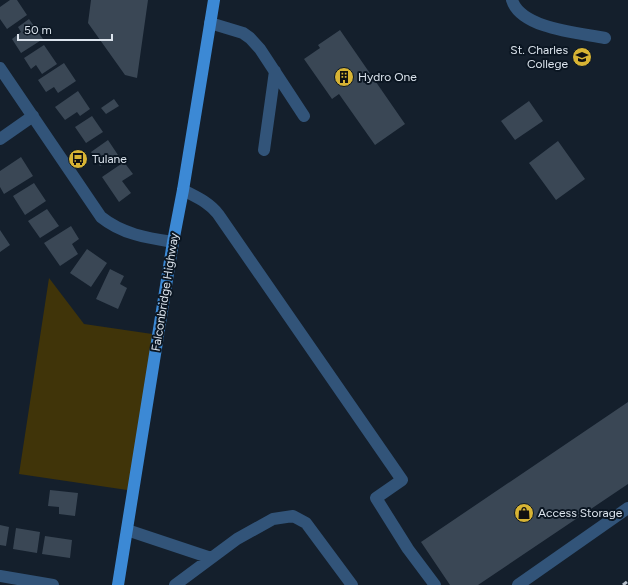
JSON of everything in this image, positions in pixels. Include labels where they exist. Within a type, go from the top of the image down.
[{"type":"main road","name":"Falconbridge Highway","points":[[118,585],[173,242],[214,0]]},
{"type":"street","points":[[512,0],[518,10],[527,18],[546,26],[605,38]]},
{"type":"street","points":[[210,23],[243,34],[250,38],[260,49],[304,116]]},
{"type":"street","points":[[0,68],[101,217],[113,226],[132,234],[173,242]]},
{"type":"street","points":[[264,150],[275,72]]},
{"type":"street","points":[[0,139],[33,116]]},
{"type":"street","points":[[183,190],[206,202],[218,214],[402,480],[376,498],[408,548],[435,585]]},
{"type":"street","points":[[518,585],[628,508]]},
{"type":"street","points":[[175,585],[237,539],[273,519],[293,516],[306,523],[352,585]]},
{"type":"street","points":[[127,530],[211,558]]},
{"type":"street","points":[[0,576],[53,585]]},
{"type":"shaded area","points":[[49,278],[84,324],[159,335],[134,491],[19,474]]},
{"type":"building","points":[[10,0],[17,0],[27,15],[7,29],[0,19],[0,7]]},
{"type":"building","points":[[91,0],[148,0],[137,78],[125,75],[88,23]]},
{"type":"building","points":[[29,19],[43,39],[21,53],[12,39],[21,32],[18,27]]},
{"type":"building","name":"Hydro One","points":[[340,30],[405,124],[375,145],[339,94],[332,99],[304,59],[320,48],[318,45]]},
{"type":"building","points":[[44,45],[57,64],[42,74],[36,65],[31,69],[24,58]]},
{"type":"building","points":[[64,63],[76,81],[58,93],[54,87],[46,92],[38,80]]},
{"type":"building","points":[[78,91],[90,109],[80,116],[77,112],[65,120],[55,107]]},
{"type":"building","points":[[114,99],[119,106],[106,114],[101,108]]},
{"type":"building","points":[[529,101],[543,121],[515,140],[501,121]]},
{"type":"building","points":[[92,116],[103,132],[86,143],[75,127]]},
{"type":"building","points":[[108,140],[118,155],[100,166],[91,152]]},
{"type":"building","points":[[558,141],[585,179],[556,200],[529,163]]},
{"type":"building","points":[[21,157],[33,176],[4,194],[0,187],[0,171]]},
{"type":"building","points":[[124,162],[133,174],[122,181],[131,193],[119,202],[102,177]]},
{"type":"building","points":[[34,183],[46,201],[25,215],[13,196]]},
{"type":"building","points":[[47,209],[59,226],[40,238],[28,221]]},
{"type":"building","points":[[71,226],[79,239],[72,244],[78,254],[60,266],[44,243]]},
{"type":"building","points":[[0,230],[10,245],[0,252]]},
{"type":"building","points":[[87,249],[107,263],[91,287],[70,273]]},
{"type":"building","points":[[110,269],[124,276],[120,284],[127,288],[118,309],[96,299]]},
{"type":"building","name":"Access Storage","points":[[628,402],[628,484],[478,585],[450,585],[421,542]]},
{"type":"building","points":[[50,490],[78,493],[75,516],[59,514],[59,507],[48,506]]},
{"type":"building","points":[[0,525],[9,527],[6,546],[0,545]]},
{"type":"building","points":[[16,528],[40,532],[37,553],[13,549]]},
{"type":"building","points":[[45,536],[72,540],[70,558],[42,554]]},
{"type":"railway","points":[[623,585],[628,581]]},
{"type":"place","name":"St. Charles College","points":[[582,57]]},
{"type":"place","name":"Hydro One","points":[[344,77]]},
{"type":"place","name":"Tulane","points":[[78,159]]},
{"type":"place","name":"Access Storage","points":[[524,513]]}]
